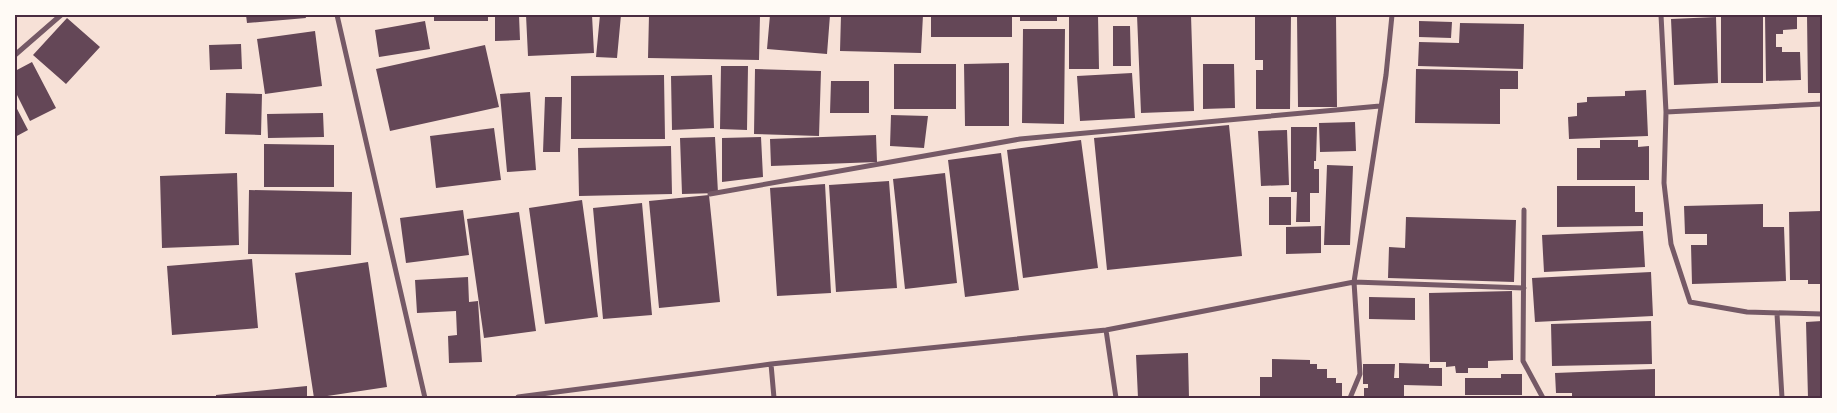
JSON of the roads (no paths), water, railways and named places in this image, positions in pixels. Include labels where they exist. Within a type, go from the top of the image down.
[{"type":"street","points":[[15,55],[61,15]]},
{"type":"street","points":[[337,15],[425,398]]},
{"type":"street","points":[[1350,398],[1360,374],[1354,282],[1386,75],[1392,15]]},
{"type":"street","points":[[1661,15],[1666,112],[1664,183],[1671,244],[1690,302],[1747,312],[1822,314]]},
{"type":"street","points":[[1666,112],[1822,104]]},
{"type":"street","points":[[710,194],[1020,139],[1380,106]]},
{"type":"street","points":[[1524,210],[1523,361],[1543,398]]},
{"type":"street","points":[[518,397],[771,364],[1106,330],[1354,282],[1524,288]]},
{"type":"street","points":[[1778,314],[1782,398]]},
{"type":"street","points":[[1106,330],[1116,398]]},
{"type":"street","points":[[771,364],[774,398]]}]
